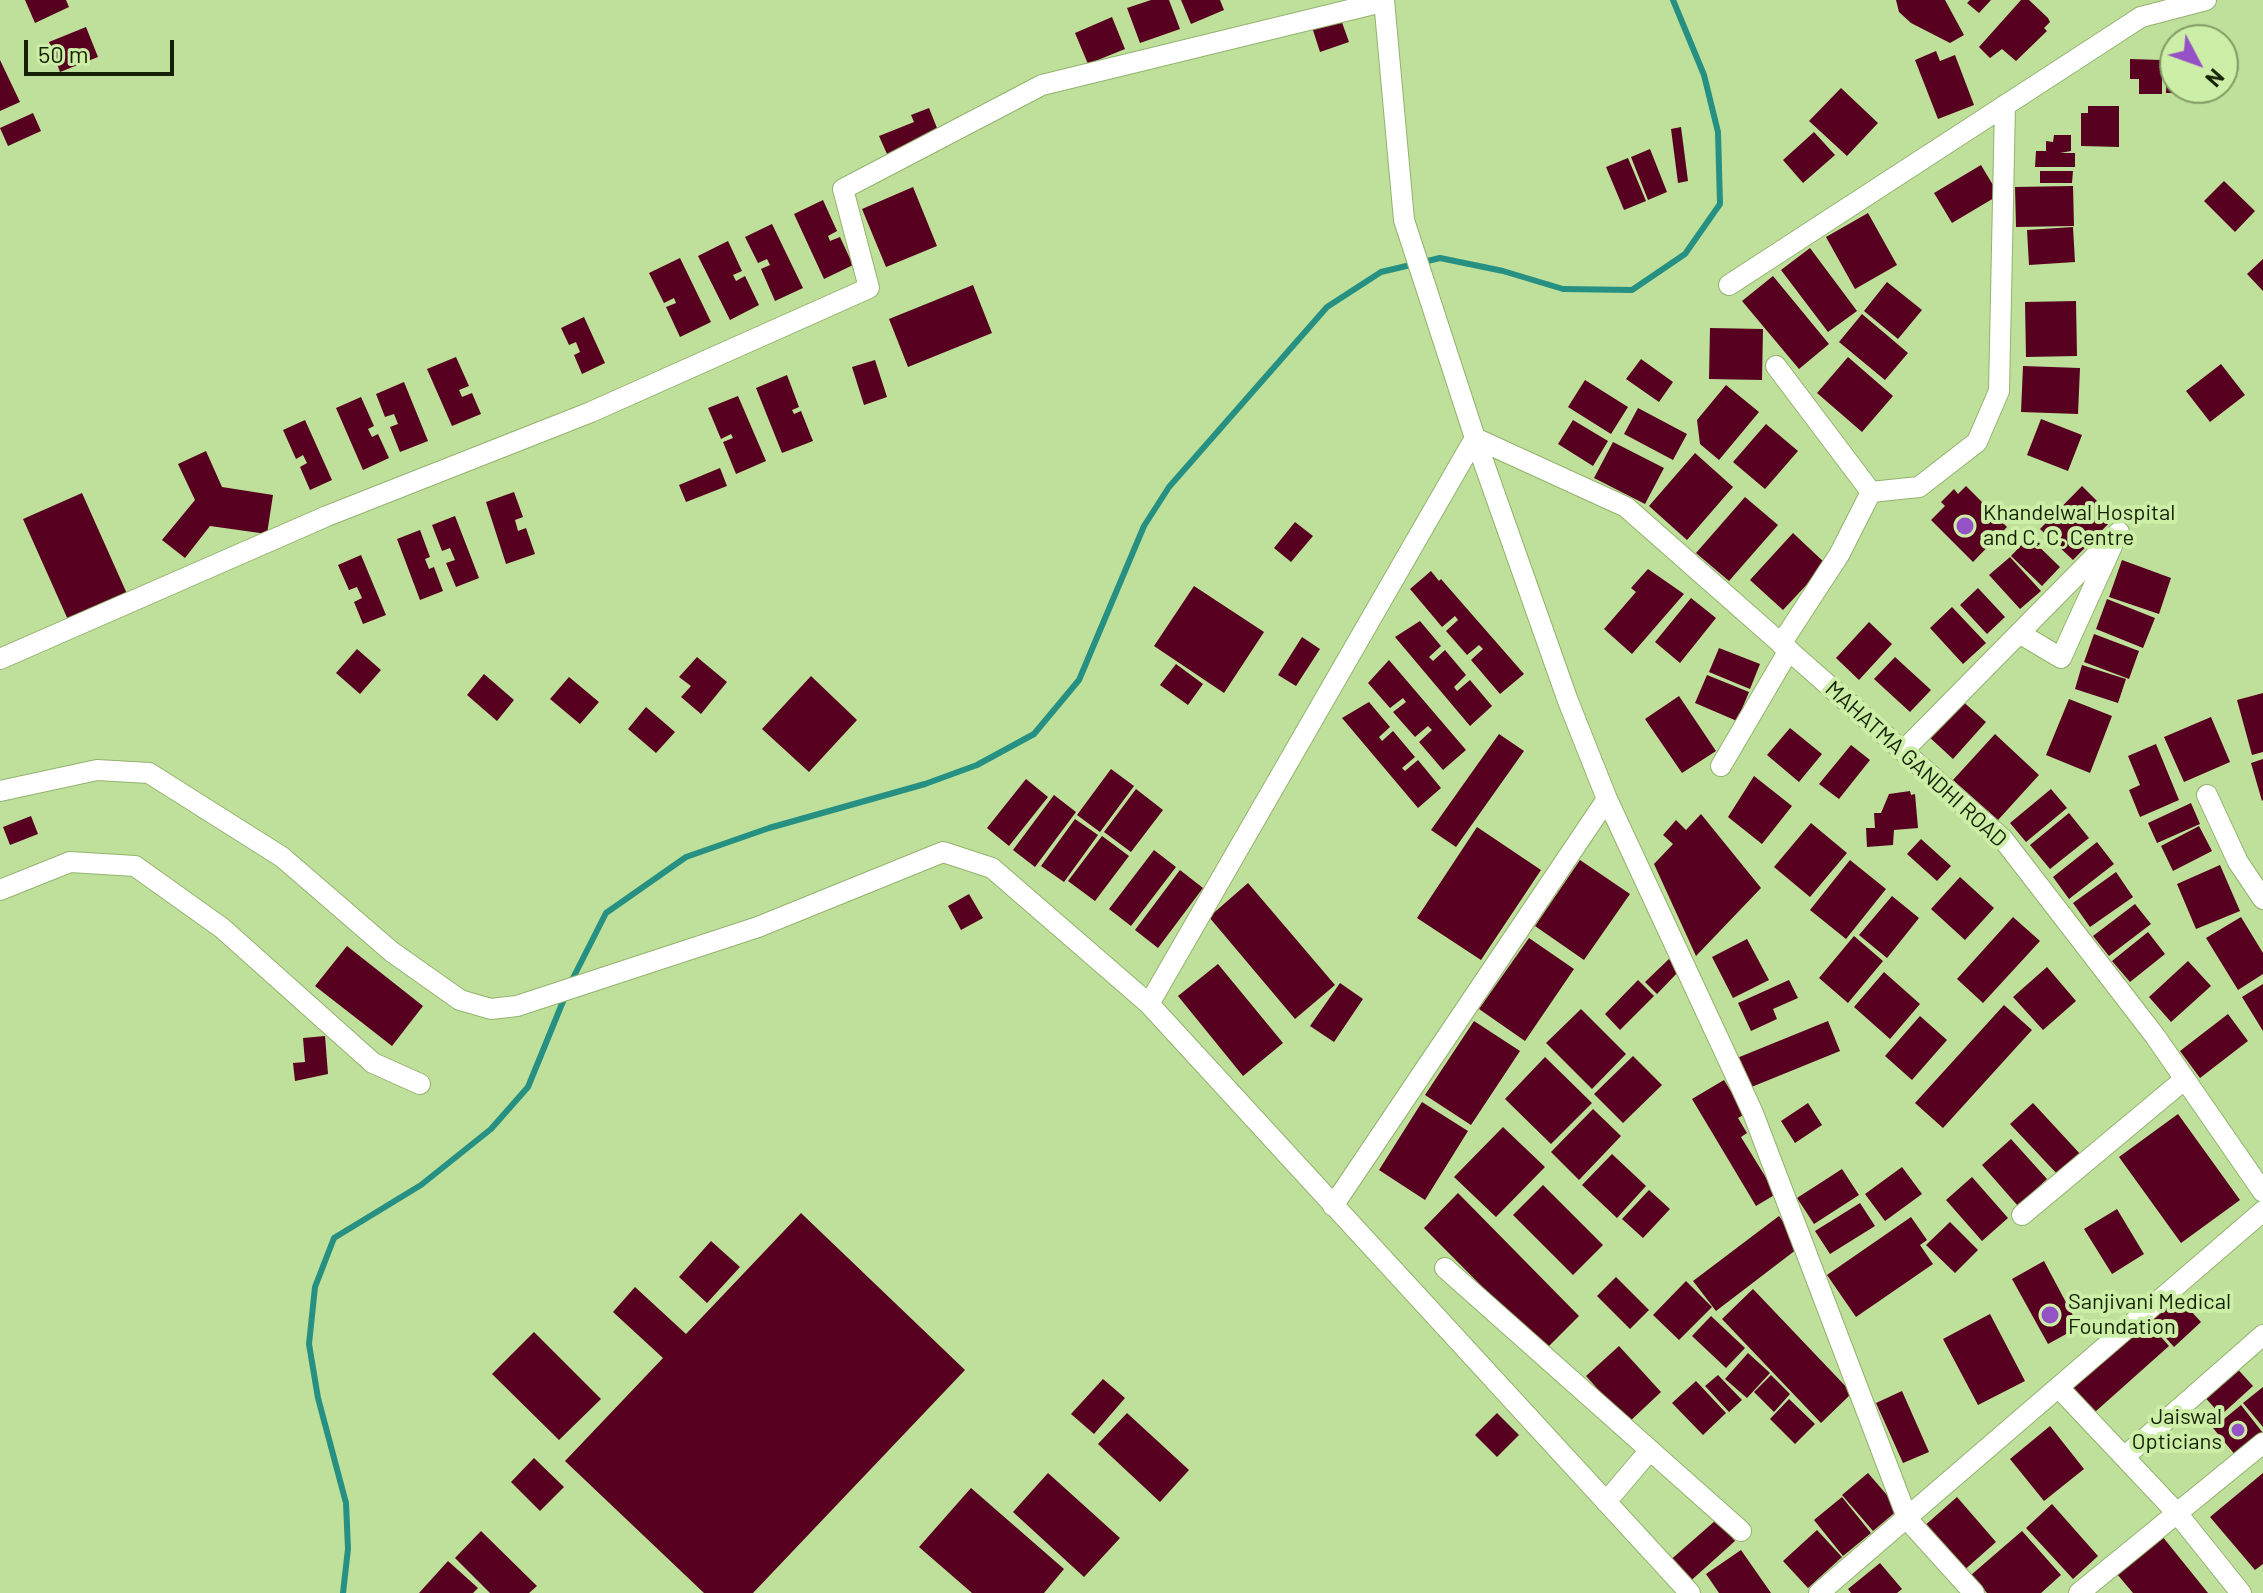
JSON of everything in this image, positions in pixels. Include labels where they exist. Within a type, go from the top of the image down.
[{"type":"street","points":[[1729,285],[2141,17],[2206,0]]},
{"type":"street","points":[[0,659],[327,516],[591,412],[869,288],[843,189],[1042,85],[1383,1],[1404,220],[1475,438],[1607,799],[1753,1113],[1908,1520],[1974,1593]]},
{"type":"street","points":[[1871,492],[1919,487],[1977,442],[1999,391],[2005,105]]},
{"type":"street","points":[[1776,366],[1871,492]]},
{"type":"street","points":[[1149,1004],[1475,438]]},
{"type":"street","name":"MAHATMA GANDHI ROAD","points":[[1475,438],[1626,507],[2003,839],[2185,1079],[2263,1192]]},
{"type":"street","points":[[1721,766],[1871,492]]},
{"type":"street","points":[[1903,751],[2019,633],[2119,532],[2061,658],[2019,633]]},
{"type":"street","points":[[0,791],[97,770],[149,773],[282,857],[392,952],[460,1000],[491,1009],[517,1006],[758,927],[943,852],[992,868],[1149,1004],[1690,1593]]},
{"type":"street","points":[[2207,795],[2238,862],[2263,899]]},
{"type":"street","points":[[1333,1206],[1607,799]]},
{"type":"street","points":[[0,890],[70,862],[135,866],[222,928],[373,1063],[420,1084]]},
{"type":"street","points":[[2022,1215],[2185,1079]]},
{"type":"street","points":[[1819,1593],[1908,1520],[2263,1211]]},
{"type":"street","points":[[1445,1268],[1741,1531]]},
{"type":"street","points":[[2124,1457],[2263,1335]]},
{"type":"street","points":[[2059,1388],[2177,1513],[2241,1593]]},
{"type":"street","points":[[2079,1593],[2263,1443]]},
{"type":"street","points":[[1606,1502],[1650,1450]]},
{"type":"building","points":[[25,0],[66,0],[69,7],[35,23]]},
{"type":"building","points":[[1151,0],[1169,0],[1180,29],[1140,43],[1127,8]]},
{"type":"building","points":[[1181,0],[1220,0],[1224,10],[1191,24]]},
{"type":"building","points":[[1896,0],[1945,0],[1964,35],[1950,43],[1911,23],[1899,12]]},
{"type":"building","points":[[1970,0],[1991,0],[1979,13],[1967,3]]},
{"type":"building","points":[[2021,0],[2029,0],[2048,18],[2050,22],[2044,28],[2047,31],[2016,61],[2002,49],[1990,58],[1979,47]]},
{"type":"building","points":[[1339,14],[1349,42],[1320,52],[1311,24]]},
{"type":"building","points":[[1112,17],[1125,49],[1088,64],[1075,33]]},
{"type":"building","points":[[86,27],[98,57],[60,72],[49,42]]},
{"type":"building","points":[[1936,51],[1940,61],[1955,55],[1974,105],[1938,119],[1915,60]]},
{"type":"building","points":[[2130,59],[2159,60],[2159,94],[2139,94],[2139,79],[2130,79]]},
{"type":"building","points":[[0,60],[20,102],[0,111]]},
{"type":"building","points":[[1841,88],[1878,123],[1847,156],[1809,121]]},
{"type":"building","points":[[2088,106],[2119,106],[2119,147],[2081,146],[2081,113],[2088,113]]},
{"type":"building","points":[[929,108],[939,133],[887,154],[879,136],[914,122],[911,115]]},
{"type":"building","points":[[33,113],[41,131],[8,146],[0,128]]},
{"type":"building","points":[[1681,127],[1688,181],[1678,183],[1671,129]]},
{"type":"building","points":[[1814,132],[1835,155],[1803,183],[1783,160]]},
{"type":"building","points":[[2054,135],[2071,135],[2071,151],[2060,153],[2075,153],[2075,167],[2035,167],[2036,151],[2046,151],[2046,141],[2053,142]]},
{"type":"building","points":[[1650,149],[1667,192],[1648,200],[1631,157]]},
{"type":"building","points":[[1628,158],[1646,201],[1624,210],[1606,167]]},
{"type":"building","points":[[1981,165],[1999,195],[1952,223],[1934,193]]},
{"type":"building","points":[[2040,171],[2073,171],[2072,183],[2040,183]]},
{"type":"building","points":[[2224,181],[2255,211],[2235,232],[2204,201]]},
{"type":"building","points":[[2073,186],[2074,226],[2016,227],[2015,187]]},
{"type":"building","points":[[913,187],[937,246],[886,267],[862,209]]},
{"type":"building","points":[[823,200],[837,231],[828,236],[830,241],[840,237],[853,265],[824,279],[794,214]]},
{"type":"building","points":[[1868,213],[1897,265],[1855,289],[1826,237]]},
{"type":"building","points":[[772,224],[803,288],[775,301],[761,269],[770,265],[767,259],[758,263],[745,237]]},
{"type":"building","points":[[2073,227],[2075,262],[2029,265],[2027,230]]},
{"type":"building","points":[[728,241],[742,271],[733,275],[736,281],[745,276],[759,305],[730,320],[698,256]]},
{"type":"building","points":[[1810,248],[1857,311],[1828,332],[1781,270]]},
{"type":"building","points":[[680,258],[711,322],[680,337],[666,307],[676,303],[674,298],[664,303],[649,273]]},
{"type":"building","points":[[2263,259],[2263,291],[2247,274]]},
{"type":"building","points":[[1773,276],[1829,344],[1799,369],[1742,301]]},
{"type":"building","points":[[1887,282],[1922,310],[1898,339],[1864,311]]},
{"type":"building","points":[[973,285],[992,333],[908,367],[889,319]]},
{"type":"building","points":[[2076,301],[2077,356],[2026,357],[2025,302]]},
{"type":"building","points":[[1862,314],[1908,353],[1885,380],[1839,342]]},
{"type":"building","points":[[584,317],[605,363],[582,374],[574,355],[580,352],[576,342],[569,345],[561,328]]},
{"type":"building","points":[[1710,328],[1763,329],[1762,380],[1709,379]]},
{"type":"building","points":[[456,357],[469,386],[459,390],[462,397],[472,393],[481,414],[452,426],[427,369]]},
{"type":"building","points":[[1848,357],[1893,396],[1862,432],[1817,393]]},
{"type":"building","points":[[1641,359],[1673,382],[1659,402],[1626,379]]},
{"type":"building","points":[[875,360],[887,397],[864,405],[852,367]]},
{"type":"building","points":[[2221,364],[2245,395],[2210,422],[2186,391]]},
{"type":"building","points":[[2023,366],[2080,368],[2078,414],[2021,412]]},
{"type":"building","points":[[787,375],[799,407],[792,410],[794,414],[801,411],[813,441],[782,453],[756,388]]},
{"type":"building","points":[[1585,380],[1628,407],[1611,434],[1568,407]]},
{"type":"building","points":[[404,382],[428,441],[400,452],[390,427],[398,424],[394,414],[385,417],[376,394]]},
{"type":"building","points":[[1726,385],[1759,412],[1719,460],[1700,444],[1697,420]]},
{"type":"building","points":[[738,396],[766,461],[736,474],[723,442],[733,438],[731,434],[721,439],[708,408]]},
{"type":"building","points":[[361,397],[374,426],[368,429],[372,437],[378,434],[389,458],[363,470],[336,408]]},
{"type":"building","points":[[1638,408],[1687,434],[1673,460],[1624,434]]},
{"type":"building","points":[[2041,419],[2082,435],[2068,471],[2027,455]]},
{"type":"building","points":[[305,420],[332,480],[310,490],[300,467],[307,463],[303,455],[296,459],[283,430]]},
{"type":"building","points":[[1573,420],[1608,441],[1593,466],[1558,444]]},
{"type":"building","points":[[1766,424],[1798,451],[1765,489],[1733,462]]},
{"type":"building","points":[[1613,442],[1664,468],[1645,504],[1594,478]]},
{"type":"building","points":[[206,451],[222,487],[273,495],[267,534],[210,526],[185,558],[162,540],[195,500],[178,464]]},
{"type":"building","points":[[1695,453],[1733,487],[1687,540],[1649,506]]},
{"type":"building","points":[[720,468],[727,486],[686,502],[679,485]]},
{"type":"building","points":[[1966,486],[2007,527],[1973,562],[1931,520],[1945,506],[1941,502],[1954,489],[1958,494]]},
{"type":"building","points":[[2082,486],[2114,518],[2073,560],[2040,529]]},
{"type":"building","points":[[514,492],[523,517],[515,520],[518,531],[526,528],[535,554],[506,564],[486,502]]},
{"type":"building","points":[[82,493],[128,596],[69,622],[23,519]]},
{"type":"building","points":[[1745,497],[1778,525],[1729,581],[1696,553]]},
{"type":"building","points":[[455,516],[479,578],[456,587],[446,563],[455,560],[450,548],[442,551],[432,525]]},
{"type":"building","points":[[1295,522],[1313,536],[1291,562],[1274,548]]},
{"type":"building","points":[[420,530],[430,557],[425,559],[429,569],[434,567],[443,591],[420,600],[397,539]]},
{"type":"building","points":[[1793,533],[1826,564],[1783,610],[1750,580]]},
{"type":"building","points":[[2029,537],[2060,567],[2042,586],[2011,556]]},
{"type":"building","points":[[361,555],[386,615],[363,624],[354,602],[362,598],[357,587],[349,590],[338,565]]},
{"type":"building","points":[[2010,557],[2041,591],[2020,609],[1989,575]]},
{"type":"building","points":[[2122,560],[2171,578],[2159,614],[2109,597]]},
{"type":"building","points":[[1648,569],[1684,594],[1632,654],[1604,629],[1636,592],[1631,588]]},
{"type":"building","points":[[1431,571],[1524,674],[1500,694],[1471,660],[1483,649],[1479,645],[1467,655],[1446,631],[1458,620],[1455,616],[1442,627],[1410,589]]},
{"type":"building","points":[[1194,586],[1264,632],[1224,693],[1154,646]]},
{"type":"building","points":[[1978,588],[2005,617],[1987,634],[1960,605]]},
{"type":"building","points":[[1691,598],[1716,618],[1680,663],[1655,642]]},
{"type":"building","points":[[2107,599],[2155,618],[2143,648],[2096,629]]},
{"type":"building","points":[[1952,607],[1986,643],[1963,664],[1930,628]]},
{"type":"building","points":[[1420,621],[1441,646],[1429,657],[1433,661],[1445,650],[1466,675],[1454,687],[1457,691],[1470,680],[1492,706],[1470,726],[1395,637]]},
{"type":"building","points":[[1869,622],[1892,644],[1859,680],[1836,658]]},
{"type":"building","points":[[2094,634],[2139,651],[2129,679],[2084,662]]},
{"type":"building","points":[[1302,637],[1320,649],[1296,686],[1278,675]]},
{"type":"building","points":[[1719,648],[1760,664],[1750,689],[1709,672]]},
{"type":"building","points":[[357,649],[381,670],[360,694],[336,673]]},
{"type":"building","points":[[697,657],[727,682],[701,714],[681,697],[691,686],[679,677]]},
{"type":"building","points":[[1895,657],[1931,690],[1910,712],[1874,679]]},
{"type":"building","points":[[1389,660],[1466,750],[1443,770],[1419,742],[1432,730],[1428,726],[1415,737],[1393,712],[1406,702],[1403,698],[1390,708],[1368,683]]},
{"type":"building","points":[[1176,664],[1203,684],[1188,705],[1160,685]]},
{"type":"building","points":[[2082,665],[2126,679],[2118,703],[2075,689]]},
{"type":"building","points":[[484,674],[514,700],[497,721],[467,695]]},
{"type":"building","points":[[1707,675],[1749,692],[1737,721],[1695,703]]},
{"type":"building","points":[[811,676],[857,720],[809,772],[762,729]]},
{"type":"building","points":[[569,677],[599,702],[580,724],[550,699]]},
{"type":"building","points":[[2263,693],[2263,752],[2252,755],[2237,700]]},
{"type":"building","points":[[1679,696],[1716,751],[1682,773],[1645,719]]},
{"type":"building","points":[[1960,699],[1986,722],[1953,759],[1927,735]]},
{"type":"building","points":[[2069,699],[2112,716],[2090,773],[2046,755]]},
{"type":"building","points":[[1369,702],[1390,727],[1379,737],[1382,741],[1393,731],[1415,757],[1402,768],[1405,771],[1418,760],[1441,788],[1418,808],[1342,718]]},
{"type":"building","points":[[646,707],[675,732],[656,753],[628,729]]},
{"type":"building","points":[[2211,717],[2230,762],[2184,782],[2164,737]]},
{"type":"building","points":[[1790,728],[1822,754],[1799,782],[1767,755]]},
{"type":"building","points":[[1499,734],[1524,751],[1456,847],[1431,830]]},
{"type":"building","points":[[1995,734],[2039,775],[1998,820],[1953,780]]},
{"type":"building","points":[[2156,744],[2179,800],[2140,817],[2129,790],[2140,785],[2128,756]]},
{"type":"building","points":[[1851,745],[1870,760],[1839,799],[1819,784]]},
{"type":"building","points":[[2263,759],[2263,800],[2262,801],[2251,763]]},
{"type":"building","points":[[1111,769],[1134,786],[1100,832],[1077,815]]},
{"type":"building","points":[[1754,776],[1792,806],[1762,844],[1728,817]]},
{"type":"building","points":[[1026,779],[1048,797],[1009,846],[987,828]]},
{"type":"building","points":[[1136,789],[1163,810],[1131,852],[1104,832]]},
{"type":"building","points":[[2051,789],[2067,808],[2026,842],[2010,823]]},
{"type":"building","points":[[1910,791],[1911,795],[1915,794],[1918,828],[1894,830],[1893,845],[1867,847],[1866,828],[1875,828],[1874,813],[1881,813],[1889,794]]},
{"type":"building","points":[[1054,795],[1076,812],[1035,867],[1013,850]]},
{"type":"building","points":[[2191,803],[2200,824],[2157,843],[2148,823]]},
{"type":"building","points":[[2069,813],[2089,838],[2050,869],[2030,845]]},
{"type":"building","points":[[1701,814],[1761,888],[1696,956],[1654,864],[1673,844],[1663,835],[1676,820],[1686,830]]},
{"type":"building","points":[[31,816],[38,834],[10,845],[3,827]]},
{"type":"building","points":[[1075,819],[1098,835],[1064,882],[1041,866]]},
{"type":"building","points":[[1811,823],[1847,853],[1810,897],[1774,867]]},
{"type":"building","points":[[2199,826],[2212,851],[2173,871],[2161,846]]},
{"type":"building","points":[[1477,827],[1541,870],[1481,960],[1417,918]]},
{"type":"building","points":[[1102,836],[1129,856],[1095,901],[1068,881]]},
{"type":"building","points":[[1921,839],[1951,866],[1937,881],[1907,854]]},
{"type":"building","points":[[2097,842],[2114,864],[2069,899],[2053,877]]},
{"type":"building","points":[[1154,850],[1176,867],[1131,926],[1109,909]]},
{"type":"building","points":[[1580,860],[1630,894],[1584,960],[1535,926]]},
{"type":"building","points":[[1850,860],[1886,889],[1846,939],[1810,910]]},
{"type":"building","points":[[2220,865],[2240,911],[2196,929],[2177,884]]},
{"type":"building","points":[[1180,870],[1203,888],[1158,948],[1135,930]]},
{"type":"building","points":[[2116,872],[2133,897],[2090,927],[2073,903]]},
{"type":"building","points":[[1960,877],[1994,908],[1965,940],[1931,909]]},
{"type":"building","points":[[1248,883],[1335,985],[1295,1019],[1209,917]]},
{"type":"building","points":[[969,894],[983,918],[961,930],[948,906]]},
{"type":"building","points":[[1892,896],[1919,918],[1887,958],[1859,935]]},
{"type":"building","points":[[2135,904],[2151,924],[2109,956],[2093,936]]},
{"type":"building","points":[[2013,917],[2040,941],[1983,1003],[1957,979]]},
{"type":"building","points":[[2241,917],[2263,953],[2263,974],[2238,990],[2206,938]]},
{"type":"building","points":[[2148,932],[2165,954],[2130,982],[2112,961]]},
{"type":"building","points":[[1854,936],[1883,961],[1848,1003],[1819,978]]},
{"type":"building","points":[[1529,938],[1574,969],[1525,1041],[1479,1009]]},
{"type":"building","points":[[1747,939],[1769,980],[1733,998],[1712,957]]},
{"type":"building","points":[[347,946],[423,1006],[392,1046],[315,986]]},
{"type":"building","points":[[1669,959],[1680,970],[1657,994],[1645,982]]},
{"type":"building","points":[[2188,961],[2211,986],[2171,1022],[2149,997]]},
{"type":"building","points":[[1218,964],[1283,1043],[1243,1076],[1178,996]]},
{"type":"building","points":[[2047,967],[2076,1001],[2043,1030],[2013,997]]},
{"type":"building","points":[[1884,972],[1920,1004],[1890,1039],[1854,1007]]},
{"type":"building","points":[[1638,980],[1654,996],[1620,1030],[1605,1014]]},
{"type":"building","points":[[1789,980],[1798,998],[1773,1009],[1777,1019],[1751,1031],[1738,1003]]},
{"type":"building","points":[[1340,983],[1363,999],[1334,1042],[1310,1026]]},
{"type":"building","points":[[2263,984],[2263,1031],[2242,997]]},
{"type":"building","points":[[2004,1005],[2032,1030],[1943,1128],[1915,1103]]},
{"type":"building","points":[[1581,1009],[1626,1054],[1592,1089],[1546,1043]]},
{"type":"building","points":[[2228,1014],[2248,1041],[2200,1078],[2180,1051]]},
{"type":"building","points":[[1920,1016],[1947,1040],[1912,1080],[1885,1056]]},
{"type":"building","points":[[1474,1021],[1520,1051],[1471,1125],[1425,1095]]},
{"type":"building","points":[[1828,1021],[1840,1051],[1749,1088],[1737,1058]]},
{"type":"building","points":[[325,1036],[328,1074],[295,1081],[293,1063],[305,1062],[303,1038]]},
{"type":"building","points":[[1633,1056],[1662,1085],[1623,1123],[1594,1094]]},
{"type":"building","points":[[1545,1057],[1592,1103],[1551,1144],[1505,1099]]},
{"type":"building","points":[[1724,1080],[1745,1114],[1738,1118],[1747,1133],[1741,1137],[1776,1194],[1756,1206],[1692,1099]]},
{"type":"building","points":[[1422,1102],[1468,1131],[1425,1200],[1379,1170]]},
{"type":"building","points":[[1808,1103],[1822,1125],[1795,1143],[1781,1121]]},
{"type":"building","points":[[2033,1103],[2082,1156],[2060,1177],[2010,1124]]},
{"type":"building","points":[[1593,1109],[1621,1136],[1579,1180],[1551,1152]]},
{"type":"building","points":[[2178,1114],[2240,1200],[2181,1243],[2119,1157]]},
{"type":"building","points":[[1503,1127],[1545,1167],[1496,1217],[1454,1177]]},
{"type":"building","points":[[2011,1139],[2047,1179],[2018,1206],[1982,1165]]},
{"type":"building","points":[[1612,1154],[1646,1186],[1617,1218],[1582,1185]]},
{"type":"building","points":[[1902,1167],[1922,1194],[1885,1221],[1865,1194]]},
{"type":"building","points":[[1842,1169],[1859,1195],[1814,1224],[1797,1198]]},
{"type":"building","points":[[1972,1177],[2008,1218],[1982,1241],[1946,1200]]},
{"type":"building","points":[[1543,1185],[1603,1245],[1573,1275],[1513,1215]]},
{"type":"building","points":[[1649,1190],[1670,1209],[1643,1238],[1622,1219]]},
{"type":"building","points":[[1458,1193],[1579,1316],[1545,1350],[1424,1228]]},
{"type":"building","points":[[1860,1203],[1875,1226],[1830,1254],[1815,1231]]},
{"type":"building","points":[[2117,1209],[2144,1254],[2112,1274],[2084,1229]]},
{"type":"building","points":[[801,1213],[965,1370],[753,1593],[704,1593],[565,1461],[663,1358],[613,1312],[635,1287],[686,1334]]},
{"type":"building","points":[[1779,1216],[1801,1246],[1716,1311],[1693,1281]]},
{"type":"building","points":[[1911,1217],[1927,1240],[1920,1245],[1933,1264],[1856,1317],[1827,1275]]},
{"type":"building","points":[[1950,1222],[1978,1250],[1955,1273],[1926,1245]]},
{"type":"building","points":[[711,1241],[740,1267],[707,1303],[679,1277]]},
{"type":"building","points":[[2044,1261],[2079,1327],[2048,1344],[2012,1279]]},
{"type":"building","points":[[1616,1277],[1649,1310],[1630,1329],[1597,1296]]},
{"type":"building","points":[[1686,1281],[1712,1307],[1679,1340],[1653,1315]]},
{"type":"building","points":[[1753,1289],[1852,1393],[1821,1423],[1722,1319]]},
{"type":"building","points":[[2178,1297],[2201,1322],[2174,1347],[2151,1321]]},
{"type":"building","points":[[1990,1314],[2025,1381],[1978,1405],[1943,1339]]},
{"type":"building","points":[[1711,1316],[1745,1348],[1726,1368],[1692,1336]]},
{"type":"building","points":[[2146,1320],[2169,1346],[2095,1412],[2071,1386]]},
{"type":"building","points":[[534,1332],[601,1399],[559,1440],[492,1374]]},
{"type":"building","points":[[1619,1346],[1661,1392],[1628,1423],[1586,1376]]},
{"type":"building","points":[[1748,1353],[1770,1373],[1747,1398],[1725,1379]]},
{"type":"building","points":[[2233,1364],[2253,1386],[2221,1415],[2201,1393]]},
{"type":"building","points":[[1718,1375],[1742,1400],[1729,1412],[1705,1386]]},
{"type":"building","points":[[1771,1375],[1790,1394],[1774,1412],[1754,1392]]},
{"type":"building","points":[[1103,1379],[1125,1398],[1094,1434],[1071,1414]]},
{"type":"building","points":[[1696,1381],[1726,1413],[1703,1435],[1672,1403]]},
{"type":"building","points":[[2263,1387],[2263,1427],[2243,1403]]},
{"type":"building","points":[[1902,1391],[1929,1452],[1903,1463],[1876,1403]]},
{"type":"building","points":[[1789,1399],[1815,1424],[1795,1444],[1770,1419]]},
{"type":"building","name":"Jaiswal Opticians","points":[[2241,1405],[2263,1433],[2249,1441],[2236,1456],[2213,1428]]},
{"type":"building","points":[[1127,1413],[1189,1470],[1160,1502],[1098,1444]]},
{"type":"building","points":[[1497,1413],[1519,1435],[1497,1457],[1475,1435]]},
{"type":"building","points":[[2050,1426],[2084,1469],[2044,1501],[2010,1459]]},
{"type":"building","points":[[534,1458],[564,1487],[540,1511],[511,1482]]},
{"type":"building","points":[[1048,1473],[1120,1538],[1084,1577],[1013,1512]]},
{"type":"building","points":[[1868,1473],[1899,1509],[1873,1531],[1842,1495]]},
{"type":"building","points":[[2263,1473],[2263,1564],[2255,1570],[2210,1517]]},
{"type":"building","points":[[971,1488],[1064,1569],[1044,1593],[972,1593],[919,1547]]},
{"type":"building","points":[[1842,1497],[1871,1533],[1843,1556],[1814,1520]]},
{"type":"building","points":[[1957,1497],[1996,1542],[1961,1573],[1922,1528]]},
{"type":"building","points":[[2052,1504],[2098,1556],[2073,1579],[2026,1528]]},
{"type":"building","points":[[1716,1520],[1735,1541],[1686,1585],[1667,1563]]},
{"type":"building","points":[[1817,1530],[1842,1557],[1808,1588],[1783,1561]]},
{"type":"building","points":[[481,1531],[537,1586],[529,1593],[490,1593],[455,1558]]},
{"type":"building","points":[[2022,1531],[2061,1575],[2041,1593],[1987,1593],[1971,1575]]},
{"type":"building","points":[[2162,1536],[2208,1593],[2133,1593],[2117,1574]]},
{"type":"building","points":[[1741,1550],[1771,1593],[1719,1593],[1706,1574]]},
{"type":"building","points":[[448,1561],[478,1588],[473,1593],[419,1593]]},
{"type":"building","points":[[1880,1563],[1902,1589],[1897,1593],[1851,1593],[1848,1589]]},
{"type":"waterway","points":[[570,984],[606,913],[686,857],[769,828],[925,784],[977,765],[1034,734],[1079,680],[1144,526],[1169,487],[1327,307],[1381,272],[1440,258],[1503,271],[1563,289],[1632,290],[1685,254],[1720,204],[1718,132],[1704,75],[1673,0]]},
{"type":"waterway","points":[[343,1593],[348,1549],[346,1503],[318,1398],[309,1344],[315,1287],[334,1238],[421,1185],[491,1129],[528,1087],[566,994]]},
{"type":"place","name":"Khandelwal Hospital and C. C. Centre","points":[[1965,526]]},
{"type":"place","name":"Sanjivani Medical Foundation","points":[[2050,1315]]},
{"type":"place","name":"Jaiswal Opticians","points":[[2238,1430]]}]
